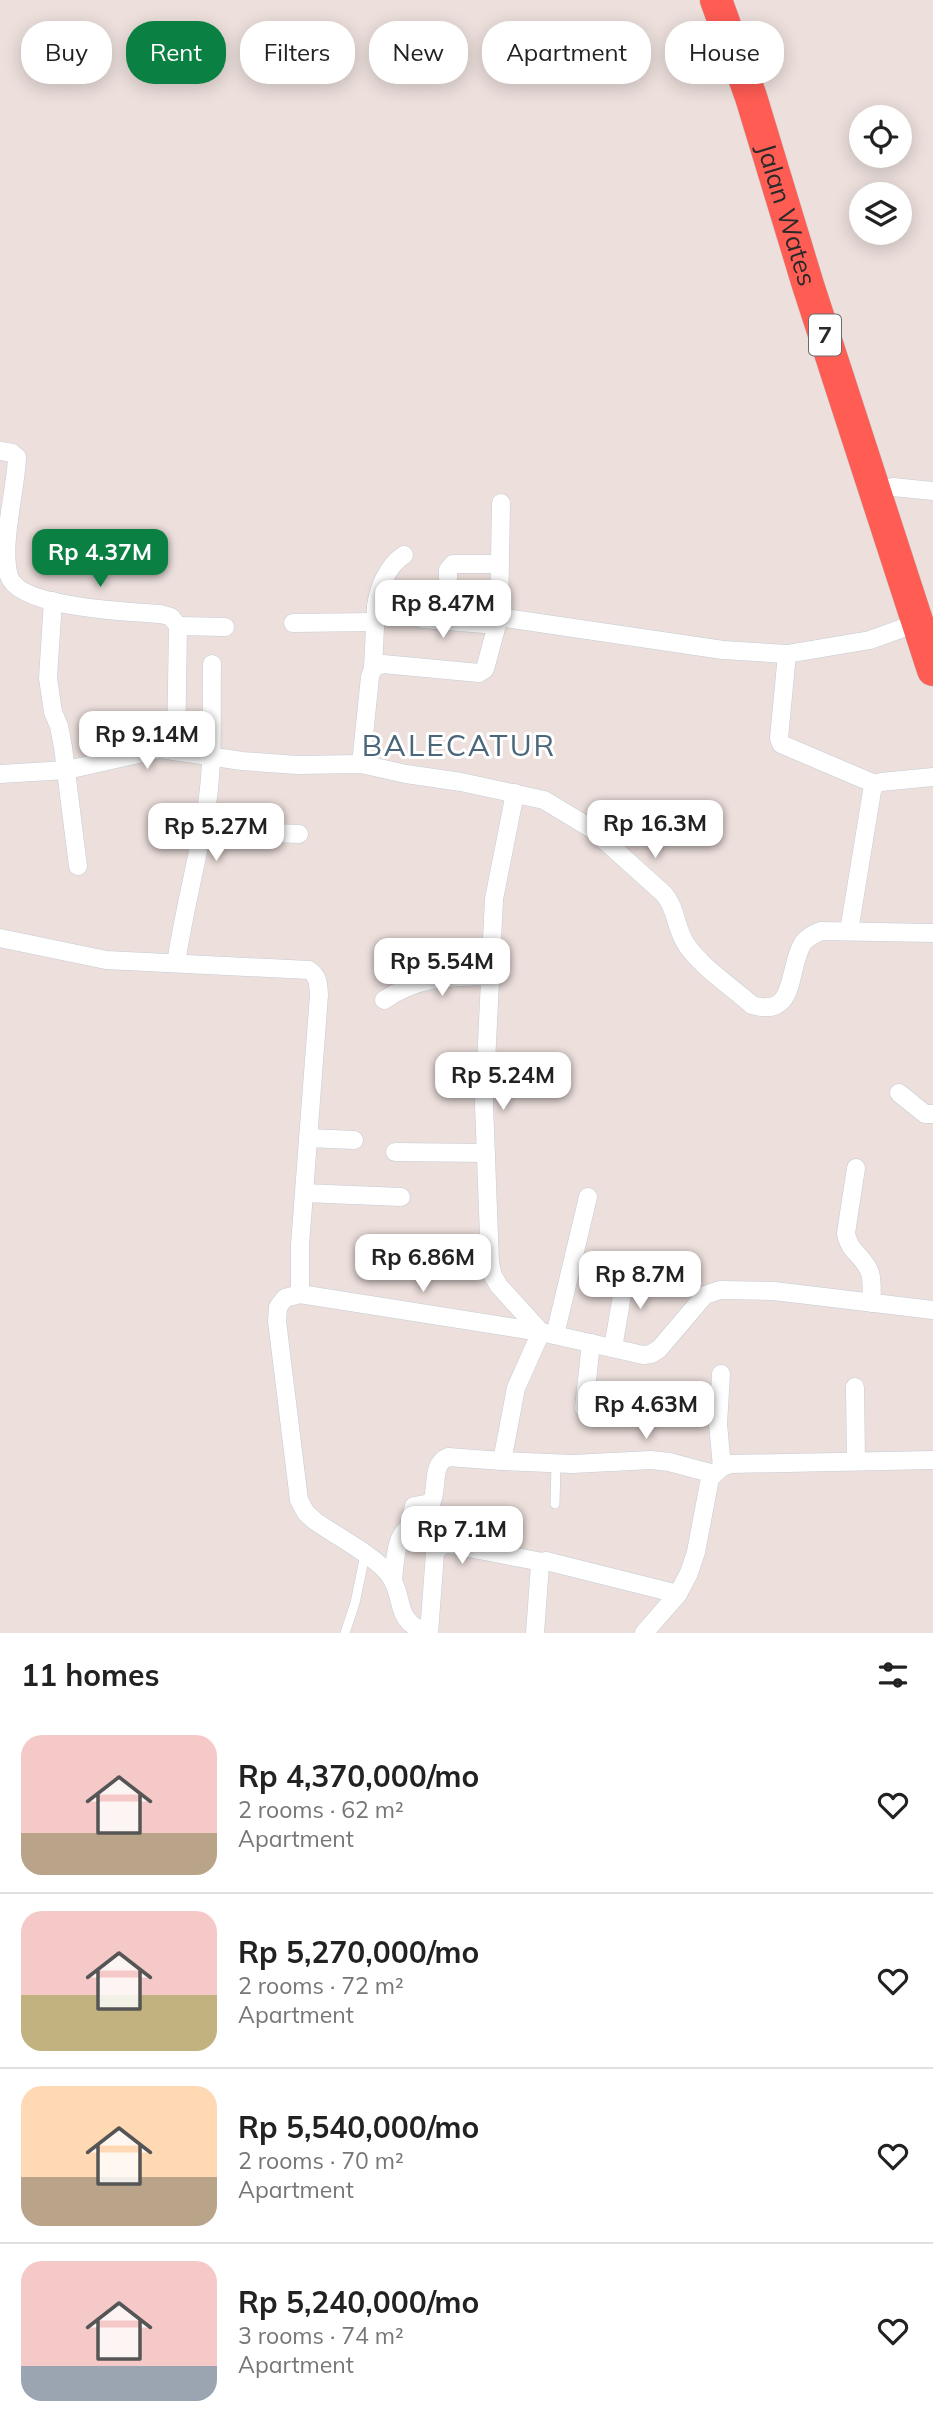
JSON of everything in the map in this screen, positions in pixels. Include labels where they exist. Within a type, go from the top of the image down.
[{"type":"highway","name":"Jalan Wates","points":[[716,0],[751,97],[808,285],[933,670]]},
{"type":"street","points":[[0,451],[12,453],[17,457],[7,534],[9,576],[20,590],[77,607],[161,614],[171,617],[178,626],[176,750]]},
{"type":"street","points":[[876,491],[892,486],[933,491]]},
{"type":"street","points":[[373,668],[383,664],[482,672],[487,664],[498,621],[501,503]]},
{"type":"street","points":[[361,764],[373,668],[377,591],[398,558],[404,555]]},
{"type":"street","points":[[448,579],[447,570],[453,564],[500,564]]},
{"type":"street","points":[[53,601],[48,678],[53,712],[60,726],[78,866]]},
{"type":"street","points":[[293,622],[376,615],[387,607],[423,619],[498,621],[723,649],[787,654],[870,640],[917,623]]},
{"type":"street","points":[[178,626],[225,627]]},
{"type":"street","points":[[787,654],[779,738],[781,744],[875,784],[933,777]]},
{"type":"street","points":[[176,964],[183,915],[202,830],[211,756],[212,664]]},
{"type":"street","points":[[0,774],[67,770],[160,749],[297,765],[361,764],[544,800],[592,829],[664,894],[671,903],[678,931],[699,960],[752,1005],[762,1008],[770,1007],[786,998],[802,946],[810,936],[821,931],[933,933]]},
{"type":"street","points":[[849,931],[875,784]]},
{"type":"street","points":[[515,793],[494,900],[484,1104],[492,1276],[548,1333]]},
{"type":"street","points":[[202,830],[299,834]]},
{"type":"street","points":[[0,938],[106,960],[309,970],[318,979],[300,1294]]},
{"type":"street","points":[[384,1000],[410,984],[449,977],[492,976]]},
{"type":"street","points":[[899,1093],[925,1114],[933,1114]]},
{"type":"street","points":[[308,1138],[354,1140]]},
{"type":"street","points":[[395,1152],[486,1153]]},
{"type":"street","points":[[856,1168],[846,1233],[847,1243],[870,1273],[872,1303]]},
{"type":"street","points":[[304,1193],[401,1197]]},
{"type":"street","points":[[502,1461],[516,1388],[548,1333],[588,1197]]},
{"type":"street","points":[[614,1348],[627,1266]]},
{"type":"street","points":[[393,1579],[380,1564],[315,1521],[306,1513],[299,1500],[276,1321],[278,1307],[285,1298],[300,1294],[548,1333],[643,1355],[652,1354],[659,1349],[705,1295],[720,1290],[774,1292],[933,1310]]},
{"type":"street","points":[[584,1408],[591,1343]]},
{"type":"street","points":[[718,1470],[721,1374]]},
{"type":"street","points":[[855,1387],[856,1461]]},
{"type":"street","points":[[420,1631],[400,1608],[393,1579],[400,1538],[408,1529],[414,1506],[430,1503],[434,1498],[438,1464],[442,1459],[448,1457],[556,1463],[651,1460],[718,1470]]},
{"type":"street","points":[[644,1633],[678,1594],[689,1573],[696,1552],[708,1485],[718,1470],[731,1464],[933,1460]]},
{"type":"street","points":[[420,1631],[435,1553],[440,1546],[448,1544],[546,1561],[678,1594]]},
{"type":"street","points":[[535,1633],[542,1562]]},
{"type":"lane","points":[[555,1504],[556,1463]]},
{"type":"lane","points":[[345,1633],[355,1603],[365,1555]]},
{"type":"district","name":"BALECATUR","points":[[459,746]]}]
